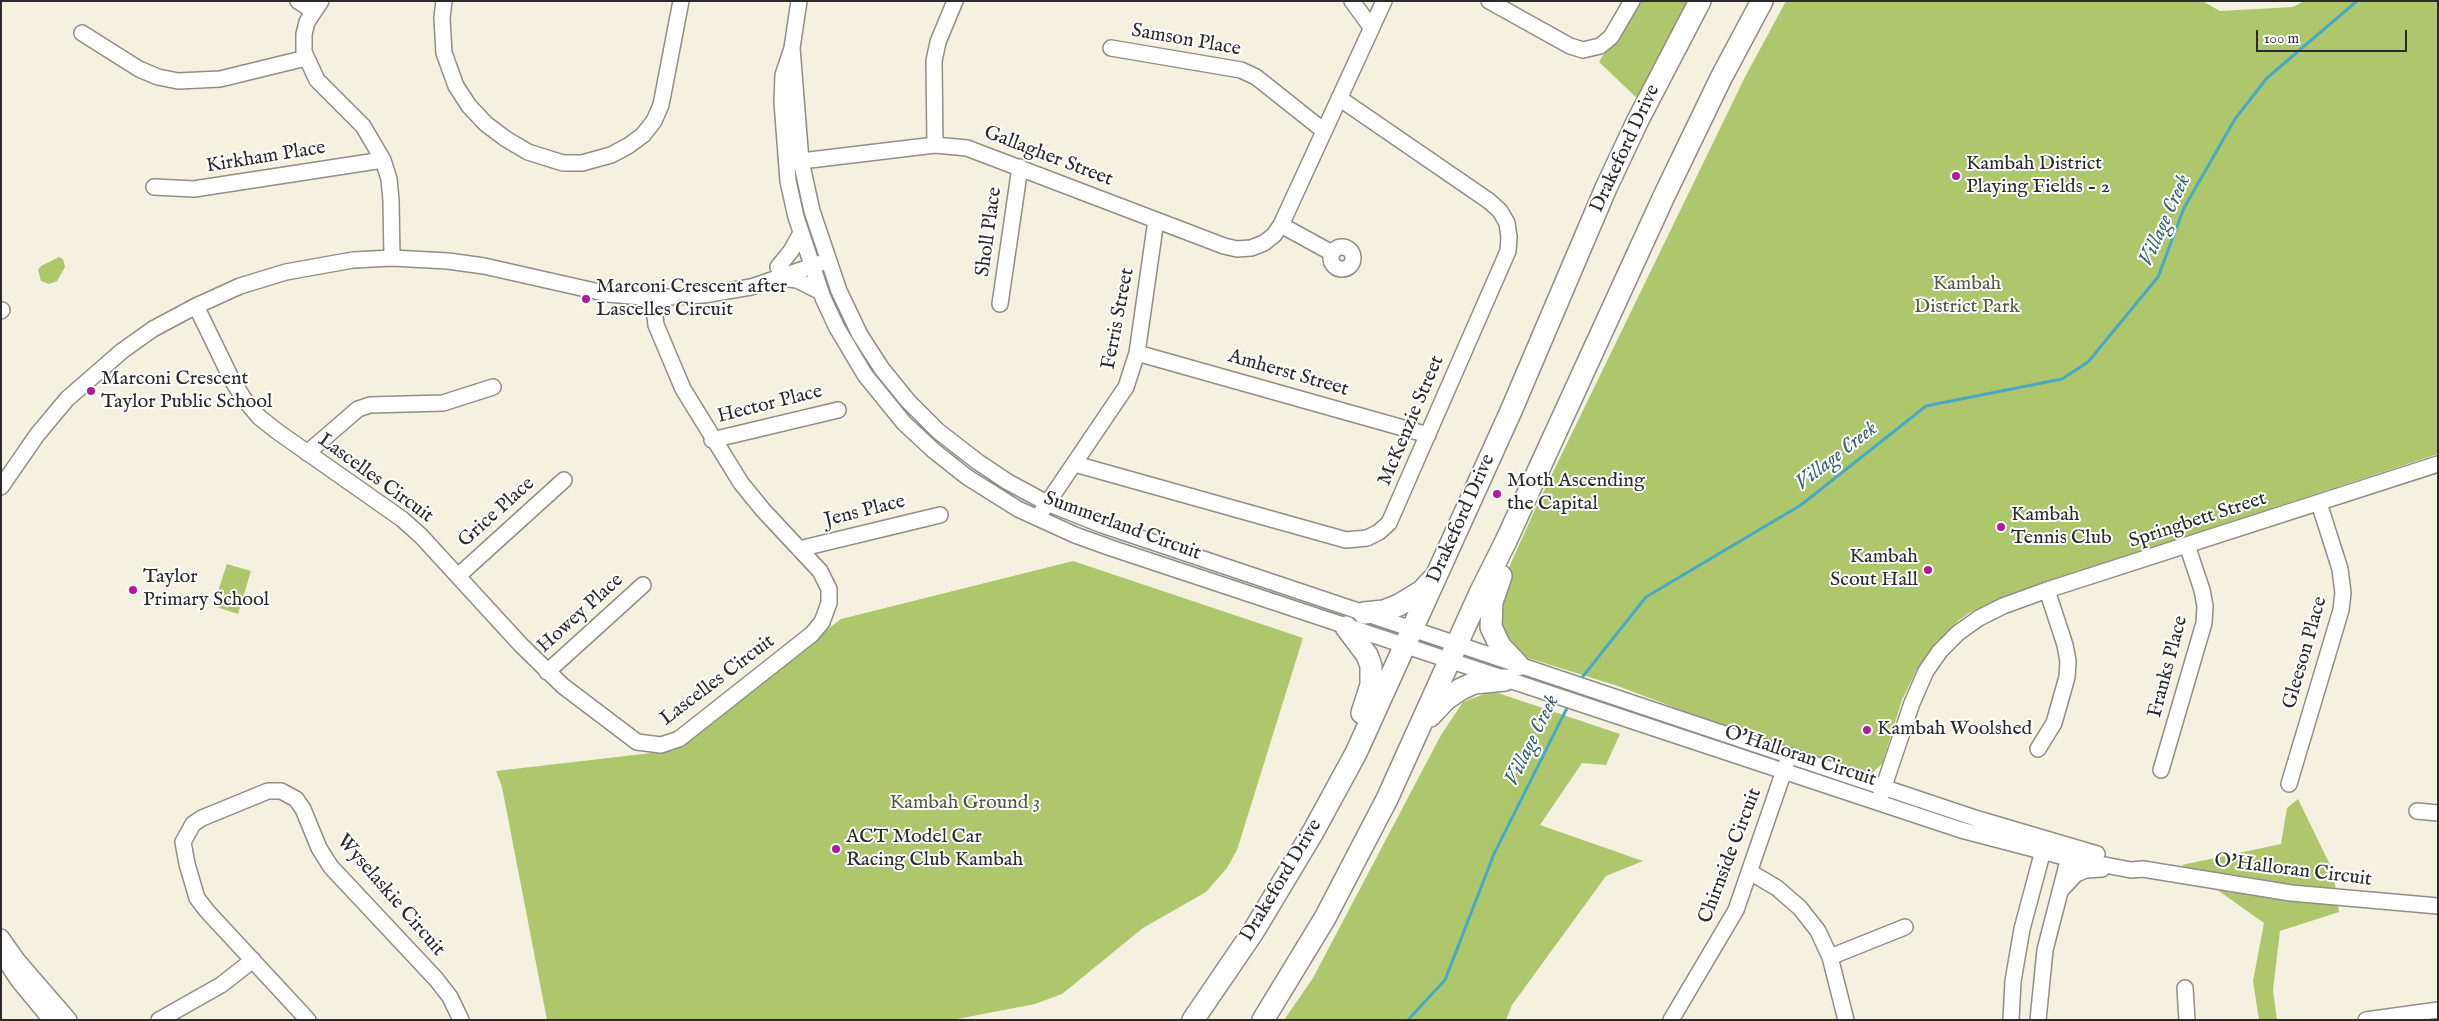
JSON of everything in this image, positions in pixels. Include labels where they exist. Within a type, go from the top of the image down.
[{"type":"highway","name":"Drakeford Drive","points":[[1193,1020],[1253,932],[1313,832],[1356,753],[1438,574],[1606,188],[1650,97],[1700,1]]},
{"type":"highway","points":[[1264,1020],[1295,971],[1353,867],[1420,728],[1480,592],[1506,541],[1665,194],[1721,78],[1762,1]]},
{"type":"highway","points":[[1420,728],[1446,699],[1461,689],[1511,672],[1496,640],[1490,619],[1492,602],[1501,575],[1506,541]]},
{"type":"highway","points":[[1364,613],[1384,611],[1399,605],[1422,591],[1438,574]]},
{"type":"highway","points":[[1346,627],[1368,654],[1372,675],[1370,692],[1360,718],[1356,753]]},
{"type":"street","points":[[298,1],[317,6],[304,34],[306,58],[317,80],[363,126],[383,160],[389,179],[391,200],[392,258]]},
{"type":"street","points":[[444,1],[442,18],[444,53],[456,86],[469,106],[486,124],[506,139],[528,152],[563,163],[582,163],[611,156],[628,146],[649,128],[661,105],[681,1]]},
{"type":"street","name":"Summerland Circuit","points":[[799,1],[792,48],[783,75],[782,102],[785,163],[796,217],[822,292],[837,328],[856,361],[878,393],[904,423],[933,450],[967,477],[1037,518],[1096,543],[1346,627],[1409,638],[1453,653]]},
{"type":"street","points":[[935,145],[934,61],[938,42],[955,1]]},
{"type":"street","points":[[1352,1],[1371,27]]},
{"type":"street","name":"Gallagher Street","points":[[785,163],[935,145],[967,148],[1224,246],[1237,249],[1251,248],[1264,243],[1274,235],[1281,225],[1384,1]]},
{"type":"street","points":[[1489,1],[1570,46],[1583,50],[1600,46],[1612,37],[1632,1]]},
{"type":"street","points":[[82,33],[139,69],[158,77],[178,81],[210,81],[306,58]]},
{"type":"street","name":"Summerland Circuit","points":[[792,48],[801,161],[812,211],[839,291],[860,334],[882,369],[908,401],[938,431],[971,458],[1008,482],[1047,503],[1102,526],[1364,613],[1409,638]]},
{"type":"street","name":"Samson Place","points":[[1111,48],[1241,70],[1256,78],[1324,131]]},
{"type":"street","name":"McKenzie Street","points":[[1075,464],[1346,540],[1360,539],[1379,532],[1388,523],[1508,251],[1509,237],[1507,224],[1500,211],[1489,201],[1339,98]]},
{"type":"street","name":"Kirkham Place","points":[[154,187],[194,189],[383,160]]},
{"type":"street","name":"Sholl Place","points":[[1000,304],[1020,167]]},
{"type":"street","name":"Ferris Street","points":[[1037,518],[1120,398],[1137,353],[1156,220]]},
{"type":"street","points":[[1281,225],[1332,253]]},
{"type":"street","points":[[779,272],[801,233]]},
{"type":"street","points":[[1,487],[36,435],[67,399],[122,351],[196,306],[240,286],[286,272],[353,260],[392,258],[448,261],[484,266],[608,294],[653,298],[703,295],[751,288],[779,272],[827,256]]},
{"type":"street","points":[[779,272],[822,292]]},
{"type":"street","name":"Lascelles Circuit","points":[[196,306],[244,400],[259,417],[402,519],[422,536],[547,672],[637,742],[661,746],[679,739],[812,634],[822,622],[829,603],[827,583],[820,571],[741,483],[712,440],[682,389],[656,325],[653,298]]},
{"type":"street","name":"Amherst Street","points":[[1137,353],[1428,435]]},
{"type":"street","points":[[307,453],[358,409],[370,405],[443,403],[494,387]]},
{"type":"street","name":"Hector Place","points":[[712,440],[838,410]]},
{"type":"street","name":"Springbett Street","points":[[1878,804],[1920,681],[1940,651],[1958,633],[1979,618],[2003,606],[2047,590],[2438,464]]},
{"type":"street","name":"Grice Place","points":[[458,576],[564,480]]},
{"type":"street","name":"Gleeson Place","points":[[2289,784],[2340,610],[2343,593],[2340,569],[2319,503]]},
{"type":"street","name":"Jens Place","points":[[799,548],[940,514]]},
{"type":"street","name":"Franks Place","points":[[2161,770],[2204,623],[2205,606],[2202,590],[2187,545]]},
{"type":"street","name":"Howey Place","points":[[547,672],[642,585]]},
{"type":"street","points":[[2038,749],[2054,723],[2067,677],[2068,661],[2065,645],[2047,590]]},
{"type":"street","name":"O'Halloran Circuit","points":[[1453,653],[1511,672],[1558,678],[1884,787],[2044,846],[2070,853],[2135,863],[2137,869],[2285,892],[2438,906]]},
{"type":"street","name":"O'Halloran Circuit","points":[[1511,672],[1552,695],[1878,804],[2002,841],[2044,846]]},
{"type":"street","name":"Chirnside Circuit","points":[[1674,1019],[1736,910],[1789,755]]},
{"type":"street","name":"Wyselaskie Circuit","points":[[308,1020],[197,898],[190,882],[183,842],[193,824],[202,818],[268,791],[281,791],[296,799],[303,809],[319,848],[331,867],[436,979],[450,997],[461,1020]]},
{"type":"street","points":[[2417,811],[2438,813]]},
{"type":"street","points":[[2002,841],[2019,851],[2031,867],[2028,904]]},
{"type":"street","points":[[2011,1020],[2013,981],[2022,929],[2044,846]]},
{"type":"street","points":[[2038,1020],[2040,983],[2045,950],[2070,853]]},
{"type":"street","points":[[2061,889],[2076,874],[2086,870],[2137,869]]},
{"type":"street","points":[[1750,872],[1778,888],[1800,908],[1818,931],[1830,957],[1846,1020]]},
{"type":"street","points":[[1830,957],[1905,927]]},
{"type":"street","points":[[1,937],[18,961],[51,1016]]},
{"type":"street","points":[[1,954],[18,980],[51,1016],[70,1020]]},
{"type":"street","points":[[159,1020],[220,985],[252,960]]},
{"type":"street","points":[[2013,981],[2040,983]]},
{"type":"street","points":[[2184,988],[2187,1020]]},
{"type":"street","points":[[2366,1020],[2438,1010]]},
{"type":"green space","points":[[1634,1],[1692,1],[1640,101],[1599,62]]},
{"type":"green space","name":"Kambah District Park","points":[[1786,1],[2202,1],[2220,11],[2293,7],[2304,1],[2438,1],[2438,454],[2007,595],[1969,613],[1937,642],[1917,669],[1902,700],[1882,764],[1871,774],[1733,730],[1618,686],[1528,658],[1519,653],[1497,627],[1505,576],[1538,503],[1745,77]]},
{"type":"green space","points":[[59,257],[63,259],[65,267],[57,281],[49,284],[41,281],[38,270],[41,266]]},
{"type":"green space","name":"Kambah Ground 3","points":[[1073,561],[1303,638],[1237,850],[1227,868],[1206,892],[1143,928],[1062,994],[1035,1004],[952,1020],[547,1020],[502,787],[496,771],[669,751],[841,619]]},
{"type":"green space","points":[[227,564],[251,571],[238,614],[213,606]]},
{"type":"green space","points":[[1492,691],[1620,734],[1606,765],[1582,763],[1540,825],[1643,861],[1606,876],[1512,1005],[1506,1020],[1284,1020],[1313,978],[1441,735],[1463,702]]},
{"type":"green space","points":[[2298,799],[2333,871],[2339,912],[2280,931],[2273,990],[2277,1020],[2259,1020],[2253,981],[2264,923],[2182,865],[2281,844],[2287,808]]},
{"type":"waterway","name":"Village Creek","points":[[1580,680],[1646,597],[1801,505],[1926,406],[2062,379],[2088,362],[2158,277],[2184,208],[2235,119],[2267,78],[2357,1]]},
{"type":"waterway","name":"Village Creek","points":[[1408,1020],[1445,980],[1494,854],[1569,704]]},
{"type":"place","name":"Kambah District Playing Fields - 2","points":[[1956,176]]},
{"type":"place","name":"Marconi Crescent after Lascelles Circuit","points":[[586,299]]},
{"type":"place","name":"Marconi Crescent Taylor Public School","points":[[91,391]]},
{"type":"place","name":"Moth Ascending the Capital","points":[[1497,494]]},
{"type":"place","name":"Kambah Tennis Club","points":[[2001,527]]},
{"type":"place","name":"Kambah Scout Hall","points":[[1928,570]]},
{"type":"place","name":"Taylor Primary School","points":[[133,590]]},
{"type":"place","name":"Kambah Woolshed","points":[[1867,730]]},
{"type":"place","name":"ACT Model Car Racing Club Kambah","points":[[836,849]]}]
